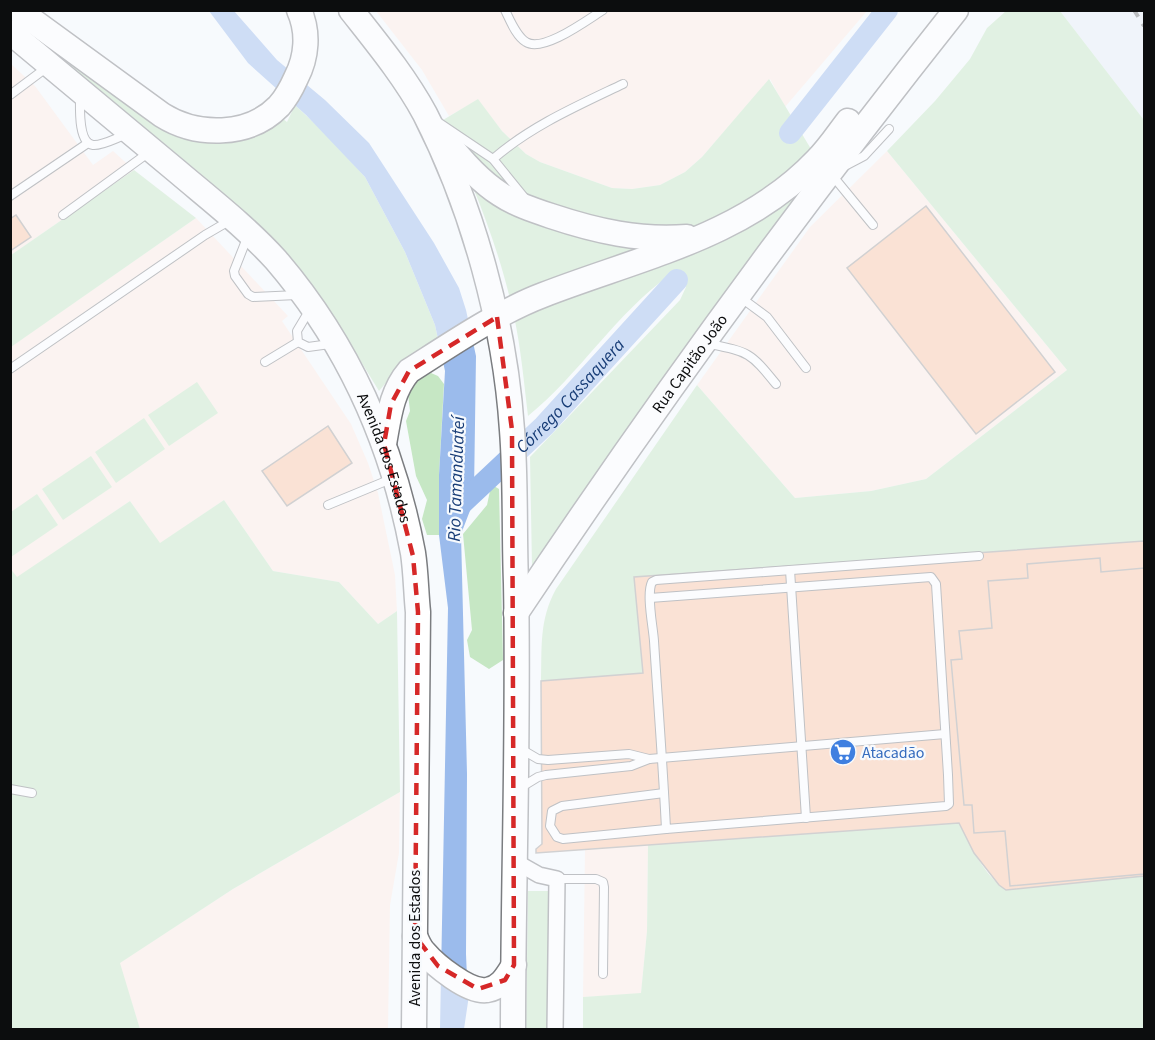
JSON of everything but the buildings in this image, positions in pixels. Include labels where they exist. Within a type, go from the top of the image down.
[{"type":"highway","points":[[18,10],[140,99],[180,125],[215,131],[255,122],[270,114],[281,104],[291,88],[305,54],[306,33],[299,10]]},
{"type":"highway","points":[[351,10],[383,50],[425,114],[465,163],[506,198],[538,212],[583,227],[641,237],[705,236]]},
{"type":"highway","points":[[873,118],[938,10]]},
{"type":"highway","points":[[384,444],[391,404],[401,381],[409,371],[497,317],[542,295],[705,236],[763,205],[873,118],[956,10]]},
{"type":"highway","name":"Avenida dos Estados","points":[[10,32],[241,226],[275,260],[307,301],[335,343],[363,393],[384,444],[395,477],[413,556],[418,612],[414,1029]]},
{"type":"highway","points":[[425,114],[458,190],[497,317],[512,430],[517,747],[513,1029]]},
{"type":"highway","name":"Rua Capitão João","points":[[516,613],[585,510],[704,343],[830,172],[873,118]]},
{"type":"highway","points":[[415,936],[423,952],[431,959],[461,982],[478,989],[487,990],[495,987],[505,980],[514,966]]},
{"type":"street","points":[[516,862],[539,875],[557,879],[555,1029]]},
{"type":"lane","points":[[505,10],[519,35],[526,42],[540,45],[603,10]]},
{"type":"lane","points":[[10,94],[50,65]]},
{"type":"lane","points":[[493,159],[512,142],[544,122],[623,84]]},
{"type":"lane","points":[[79,89],[83,137],[88,142],[93,145],[99,144],[130,133]]},
{"type":"lane","points":[[425,114],[493,159],[538,212]]},
{"type":"lane","points":[[10,196],[88,142]]},
{"type":"lane","points":[[63,215],[152,151]]},
{"type":"lane","points":[[830,172],[873,225]]},
{"type":"lane","points":[[10,369],[205,235],[241,226],[235,276],[248,294],[307,301],[297,331],[298,342]]},
{"type":"lane","points":[[739,297],[767,317],[806,368]]},
{"type":"lane","points":[[298,342],[308,347],[335,343]]},
{"type":"lane","points":[[265,362],[298,342]]},
{"type":"lane","points":[[704,343],[739,350],[749,355],[776,384]]},
{"type":"lane","points":[[328,505],[395,477]]},
{"type":"lane","points":[[666,829],[663,758],[650,598],[652,582],[979,556]]},
{"type":"lane","points":[[790,570],[806,818]]},
{"type":"lane","points":[[650,598],[791,589],[927,576],[935,579],[948,806],[563,838],[557,837],[550,826],[552,812],[562,806],[664,793]]},
{"type":"lane","points":[[516,791],[538,777],[546,775],[631,766],[649,759],[945,734]]},
{"type":"lane","points":[[517,747],[538,759],[548,760],[629,754],[649,759]]},
{"type":"lane","points":[[10,789],[32,793]]},
{"type":"lane","points":[[557,879],[596,879],[603,882],[603,974]]},
{"type":"highlighted area","points":[[497,317],[512,430],[514,965],[505,980],[478,989],[438,966],[415,936],[418,612],[413,556],[384,444],[391,404],[409,371]]},
{"type":"shaded area","points":[[376,11],[867,11],[785,107],[770,79],[702,157],[685,172],[660,185],[632,189],[612,188],[540,162],[526,154],[502,131],[478,100],[449,116],[422,70]]},
{"type":"shaded area","points":[[1060,11],[1144,11],[1144,120]]},
{"type":"shaded area","points":[[11,64],[35,86],[93,165],[113,151],[134,170],[11,255]]},
{"type":"shaded area","points":[[887,151],[1067,370],[926,479],[871,491],[795,498],[697,385],[810,227]]},
{"type":"shaded area","points":[[196,218],[288,316],[282,321],[351,424],[378,493],[395,575],[397,611],[378,624],[339,582],[273,571],[224,500],[160,544],[130,501],[17,578],[10,568],[10,347]]},
{"type":"shaded area","points":[[400,792],[399,853],[390,905],[388,1029],[140,1029],[119,963],[233,889]]},
{"type":"shaded area","points":[[648,845],[647,931],[641,994],[583,997],[585,849]]},
{"type":"green space","points":[[1006,11],[1060,11],[1144,120],[1144,541],[635,577],[643,673],[541,681],[544,623],[556,589],[697,385],[795,498],[871,491],[926,479],[1067,370],[887,151],[935,101],[970,59],[987,28]]},
{"type":"green space","points":[[56,51],[166,127],[282,118],[287,122],[295,105],[329,137],[365,177],[405,252],[435,325],[438,339],[406,359],[379,391],[322,298],[270,237],[220,190]]},
{"type":"green space","points":[[769,79],[823,169],[532,567],[530,457],[680,300],[686,287],[670,275],[651,290],[615,325],[547,400],[528,416],[516,328],[501,265],[475,192],[443,120],[478,99],[502,131],[526,154],[540,162],[612,188],[632,189],[660,185],[685,172],[702,157]]},
{"type":"green space","points":[[134,170],[196,218],[11,347],[11,255]]},
{"type":"green space","points":[[431,373],[438,376],[444,384],[439,475],[439,535],[427,535],[422,519],[427,500],[416,476],[406,421],[410,411],[408,394],[419,379]]},
{"type":"green space","points":[[197,382],[218,413],[169,446],[148,415]]},
{"type":"green space","points":[[144,418],[165,449],[116,483],[95,452]]},
{"type":"green space","points":[[91,456],[112,487],[63,520],[42,489]]},
{"type":"green space","points":[[494,486],[499,489],[503,660],[489,669],[470,657],[467,640],[472,630],[463,534],[487,505],[490,491]]},
{"type":"green space","points":[[37,494],[58,525],[11,557],[11,512]]},
{"type":"green space","points":[[224,500],[273,571],[339,582],[378,624],[397,611],[400,792],[233,889],[120,963],[140,1029],[11,1029],[10,568],[17,577],[130,501],[160,543]]},
{"type":"green space","points":[[959,823],[985,869],[1006,890],[1144,876],[1144,1029],[583,1030],[583,997],[641,993],[647,931],[648,845]]},
{"type":"green space","points":[[528,891],[549,891],[547,1029],[526,1029]]},
{"type":"water","name":"Rio Tamanduateí","points":[[209,11],[234,11],[277,60],[325,100],[369,143],[434,243],[459,288],[466,310],[476,356],[474,491],[471,508],[461,534],[467,774],[468,1002],[464,1029],[440,1029],[448,608],[439,535],[439,475],[445,371],[435,325],[405,252],[365,177],[306,115],[248,63]]},
{"type":"waterway","name":"Córrego Cassaquera","points":[[790,133],[887,10]]},
{"type":"waterway","name":"Córrego Cassaquera","points":[[458,507],[544,426],[677,280]]},
{"type":"railway","points":[[1134,10],[1144,26]]},
{"type":"place","name":"Atacadão","points":[[843,752]]}]
